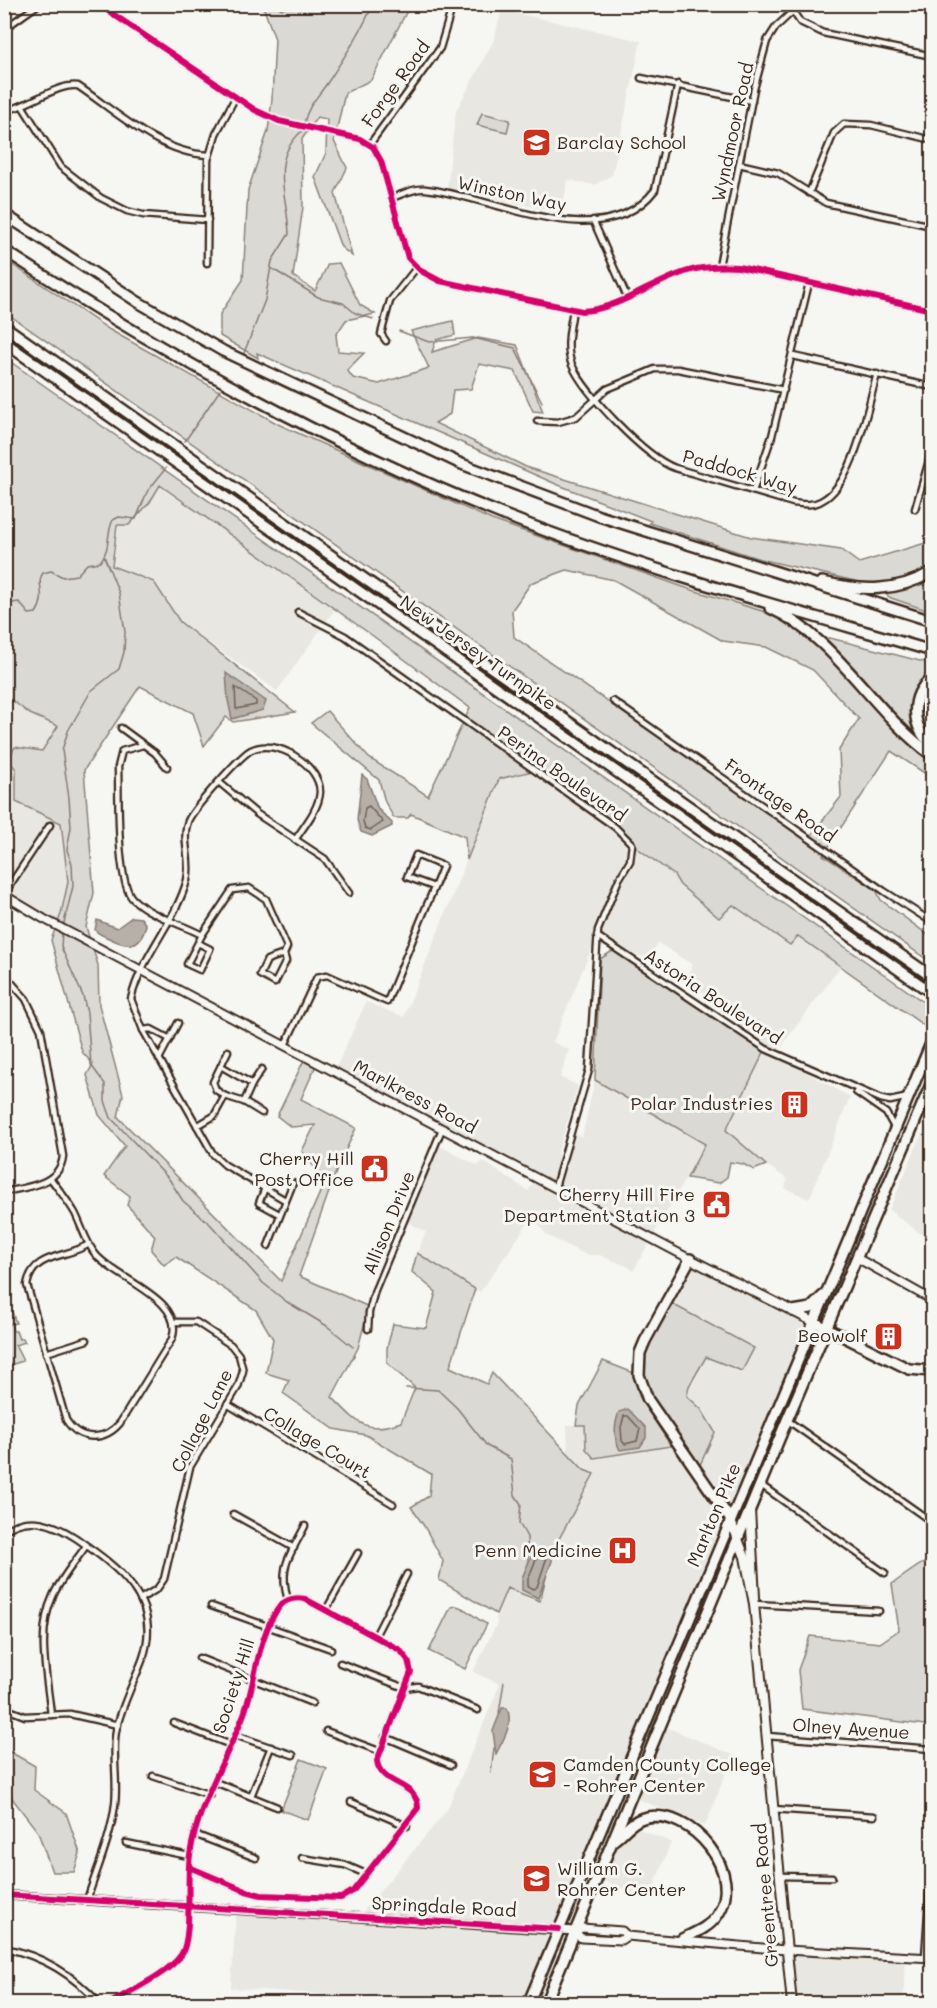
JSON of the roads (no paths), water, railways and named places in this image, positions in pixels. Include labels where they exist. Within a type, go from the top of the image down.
[{"type":"highway","points":[[4,214],[138,302],[223,351],[359,418],[511,484],[751,566],[933,621]]},
{"type":"highway","points":[[4,250],[162,349],[249,398],[337,441],[505,515],[652,567],[933,651]]},
{"type":"highway","name":"New Jersey Turnpike","points":[[4,326],[933,976]]},
{"type":"highway","name":"New Jersey Turnpike","points":[[4,342],[933,993]]},
{"type":"highway","points":[[751,566],[847,588],[871,590],[900,586],[933,572]]},
{"type":"highway","points":[[743,595],[792,619],[811,632],[899,725],[933,755]]},
{"type":"highway","points":[[933,678],[920,692],[915,711],[919,729],[933,745]]},
{"type":"highway","name":"Marlton Pike","points":[[528,2004],[730,1519],[933,1041]]},
{"type":"highway","name":"Marlton Pike","points":[[545,2004],[787,1419],[933,1082]]},
{"type":"highway","points":[[690,1259],[645,1341],[640,1353],[639,1375],[648,1400],[730,1519]]},
{"type":"highway","points":[[794,1311],[811,1308],[828,1289]]},
{"type":"highway","points":[[814,1322],[909,1369],[933,1371]]},
{"type":"highway","points":[[612,1841],[640,1818],[663,1817],[694,1830],[712,1850],[723,1877],[721,1909],[711,1924],[682,1939]]},
{"type":"main road","name":"Marlkress Road","points":[[4,895],[442,1129],[814,1322]]},
{"type":"main road","points":[[857,1258],[933,1300]]},
{"type":"main road","name":"Greentree Road","points":[[750,1508],[756,1590],[754,1604]]},
{"type":"main road","name":"Greentree Road","points":[[730,1519],[745,1557],[754,1604],[792,2004]]},
{"type":"main road","name":"Springdale Road","points":[[4,1895],[575,1931],[582,1928],[622,1931],[627,1936],[682,1939],[786,1950],[929,1958]]},
{"type":"street","points":[[4,29],[39,4]]},
{"type":"street","points":[[98,4],[235,98],[267,116],[360,139],[370,144],[381,161],[403,245],[417,267],[440,281],[573,310],[591,310],[687,272],[718,266],[752,269],[933,310]]},
{"type":"street","name":"Forge Road","points":[[370,144],[440,48],[453,4]]},
{"type":"street","points":[[788,4],[800,22],[823,33],[933,56]]},
{"type":"street","name":"Wyndmoor Road","points":[[718,266],[752,101],[767,41],[776,27],[792,12]]},
{"type":"street","points":[[641,78],[752,101]]},
{"type":"street","name":"Winston Way","points":[[391,198],[424,188],[556,219],[593,220],[632,210],[648,199],[655,190],[678,84]]},
{"type":"street","points":[[4,111],[23,107],[62,87],[78,86],[166,146],[209,155]]},
{"type":"street","points":[[207,263],[209,155],[235,98]]},
{"type":"street","points":[[23,107],[61,167],[101,198],[127,211],[144,215],[208,220]]},
{"type":"street","points":[[809,193],[834,133],[844,124],[871,125],[933,140]]},
{"type":"street","points":[[739,164],[778,173],[826,202],[933,226]]},
{"type":"street","points":[[593,220],[627,297]]},
{"type":"street","points":[[386,341],[381,334],[390,301],[417,267]]},
{"type":"street","points":[[753,491],[772,436],[809,283]]},
{"type":"street","name":"Paddock Way","points":[[573,310],[568,348],[572,364],[594,399],[660,462],[691,474],[803,504],[821,501],[837,487],[856,448],[877,374]]},
{"type":"street","points":[[793,356],[933,387]]},
{"type":"street","points":[[537,421],[566,421],[576,417],[607,389],[647,371],[667,368],[784,390]]},
{"type":"street","points":[[915,508],[933,450]]},
{"type":"street","name":"Perina Boulevard","points":[[298,612],[345,636],[629,838],[633,849],[630,861],[605,910],[597,936],[589,1070],[555,1187]]},
{"type":"street","name":"Frontage Road","points":[[613,701],[884,891],[933,922]]},
{"type":"street","points":[[121,728],[167,766]]},
{"type":"street","points":[[143,745],[130,747],[119,757],[124,884],[134,900],[168,920],[202,935]]},
{"type":"street","points":[[285,1200],[219,1161],[143,1030],[131,999],[142,968],[186,882],[187,823],[203,801],[244,756],[258,748],[282,749],[306,765],[316,775],[320,792],[314,811],[295,840]]},
{"type":"street","points":[[220,783],[257,814],[325,859],[349,893]]},
{"type":"street","points":[[4,895],[50,825]]},
{"type":"street","points":[[285,1045],[317,977],[327,975],[387,1002],[443,866],[416,855],[407,877],[434,887]]},
{"type":"street","points":[[198,943],[210,949],[200,970],[187,964],[202,935],[232,890],[249,888],[266,899],[277,919],[287,947],[284,954],[286,961],[275,983],[260,975],[267,960],[284,954]]},
{"type":"street","name":"Astoria Boulevard","points":[[597,936],[766,1049],[852,1088],[890,1101],[909,1097]]},
{"type":"street","points":[[4,974],[28,1003],[45,1042],[63,1156],[61,1167],[51,1179],[38,1185],[4,1192]]},
{"type":"street","points":[[159,1059],[178,1023]]},
{"type":"street","points":[[143,1030],[151,1029],[170,1039]]},
{"type":"street","points":[[228,1051],[213,1082],[216,1090],[262,1113]]},
{"type":"street","points":[[221,1066],[252,1084]]},
{"type":"street","points":[[244,1102],[262,1069]]},
{"type":"street","name":"Astoria Boulevard","points":[[852,1088],[886,1113],[895,1130]]},
{"type":"street","points":[[197,1126],[214,1116],[225,1096]]},
{"type":"street","name":"Allison Drive","points":[[368,1329],[369,1312],[375,1290],[442,1129]]},
{"type":"street","points":[[51,1179],[68,1203],[89,1244],[109,1268],[162,1303],[174,1322],[172,1339],[120,1423],[109,1433],[99,1437],[83,1435],[68,1423],[27,1289],[29,1276],[34,1267],[43,1260],[77,1251],[89,1244]]},
{"type":"street","points":[[268,1246],[293,1183]]},
{"type":"street","points":[[265,1188],[259,1203],[279,1214]]},
{"type":"street","name":"Collage Lane","points":[[140,1599],[157,1589],[164,1579],[188,1473],[242,1375],[239,1355],[231,1345],[200,1324],[174,1322]]},
{"type":"street","points":[[46,1353],[87,1340]]},
{"type":"street","name":"Collage Court","points":[[227,1404],[393,1504]]},
{"type":"street","points":[[787,1419],[933,1522]]},
{"type":"street","points":[[761,1485],[885,1574]]},
{"type":"street","points":[[233,1514],[294,1548]]},
{"type":"street","points":[[4,1531],[20,1523],[41,1522],[60,1528],[119,1569],[140,1599],[146,1625],[146,1643],[118,1725],[114,1750],[115,1806],[87,1900]]},
{"type":"street","points":[[189,1866],[246,1892],[288,1897],[341,1898],[352,1891],[407,1826],[416,1812],[418,1801],[412,1792],[379,1769],[379,1751],[411,1672],[408,1660],[400,1650],[305,1599],[288,1600],[283,1573],[305,1526]]},
{"type":"street","points":[[51,1715],[44,1636],[45,1619],[56,1591],[86,1546]]},
{"type":"street","points":[[326,1610],[358,1553]]},
{"type":"street","points":[[375,1636],[407,1574]]},
{"type":"street","name":"Society Hill","points":[[109,2004],[170,1966],[181,1955],[186,1942],[189,1857],[194,1834],[244,1713],[252,1679],[270,1626],[280,1606],[288,1600]]},
{"type":"street","points":[[754,1604],[879,1611]]},
{"type":"street","points":[[211,1606],[331,1649]]},
{"type":"street","points":[[199,1658],[312,1704]]},
{"type":"street","points":[[340,1663],[405,1688],[418,1686],[477,1710]]},
{"type":"street","points":[[4,1708],[25,1716],[74,1714],[118,1725]]},
{"type":"street","points":[[174,1723],[231,1745]]},
{"type":"street","points":[[326,1731],[379,1751]]},
{"type":"street","points":[[235,1735],[293,1755]]},
{"type":"street","name":"Olney Avenue","points":[[767,1736],[933,1749]]},
{"type":"street","points":[[385,1737],[451,1766]]},
{"type":"street","points":[[251,1796],[271,1747]]},
{"type":"street","points":[[153,1776],[210,1795]]},
{"type":"street","points":[[215,1782],[277,1807]]},
{"type":"street","points":[[351,1802],[407,1826]]},
{"type":"street","points":[[773,1809],[874,1816]]},
{"type":"street","points":[[194,1834],[256,1858]]},
{"type":"street","points":[[126,1843],[189,1857]]},
{"type":"street","points":[[302,1858],[345,1865],[366,1874]]},
{"type":"street","points":[[779,1876],[832,1877]]},
{"type":"street","points":[[929,1958],[930,1883]]},
{"type":"street","points":[[4,1947],[32,1955],[71,1975],[100,2004]]},
{"type":"water","points":[[226,673],[266,701],[263,710],[232,719]]},
{"type":"water","points":[[362,775],[367,779],[378,809],[392,823],[392,826],[372,836],[361,832],[357,820]]},
{"type":"water","points":[[132,917],[141,918],[146,925],[141,938],[133,944],[117,942],[95,930],[97,920],[117,928]]},
{"type":"water","points":[[628,1409],[646,1428],[646,1438],[640,1447],[620,1450],[615,1436],[616,1422],[619,1412]]},
{"type":"water","points":[[541,1549],[552,1555],[552,1561],[538,1598],[522,1590],[522,1578],[533,1552]]},
{"type":"water","points":[[502,1708],[507,1708],[509,1720],[507,1732],[496,1754],[493,1731]]},
{"type":"waterway","points":[[273,4],[282,9],[294,4]]},
{"type":"waterway","points":[[304,123],[311,106],[352,44],[373,4]]},
{"type":"waterway","points":[[244,353],[265,300],[272,261],[289,234],[282,180],[283,167],[285,154],[302,131]]},
{"type":"waterway","points":[[271,268],[318,297],[343,303],[355,313],[373,319]]},
{"type":"waterway","points":[[399,331],[429,342],[473,338],[515,348],[542,402]]},
{"type":"waterway","points":[[185,441],[220,390]]},
{"type":"waterway","points":[[4,613],[12,603],[19,602],[29,614],[36,613],[41,601],[40,581],[43,573],[51,571],[63,577],[77,575],[87,564],[100,562],[106,551],[113,520],[119,517],[136,519],[147,492],[166,468]]},
{"type":"waterway","points":[[63,927],[73,886],[72,864],[67,850],[71,827],[69,798],[62,750],[68,731],[91,691],[119,669],[124,652],[125,632],[119,593],[104,556]]},
{"type":"waterway","points":[[62,932],[61,947],[83,996],[87,1013],[91,1065],[105,1084],[105,1101],[111,1118],[169,1179],[183,1201],[210,1224],[263,1283],[287,1302],[327,1326],[353,1347]]},
{"type":"waterway","points":[[406,1388],[438,1390],[457,1408],[487,1446],[511,1459],[515,1495],[521,1504],[519,1523],[527,1537],[528,1562]]},
{"type":"waterway","points":[[499,1713],[504,1682]]},
{"type":"waterway","points":[[491,1773],[494,1748]]},
{"type":"place","name":"Barclay School","points":[[536,143]]},
{"type":"place","name":"Polar Industries","points":[[794,1104]]},
{"type":"place","name":"Cherry Hill Post Office","points":[[375,1169]]},
{"type":"place","name":"Cherry Hill Fire Department Station 3","points":[[716,1205]]},
{"type":"place","name":"Beowolf","points":[[888,1336]]},
{"type":"place","name":"Penn Medicine","points":[[623,1551]]},
{"type":"place","name":"Camden County College - Rohrer Center","points":[[542,1775]]},
{"type":"place","name":"William G. Rohrer Center","points":[[536,1879]]}]
